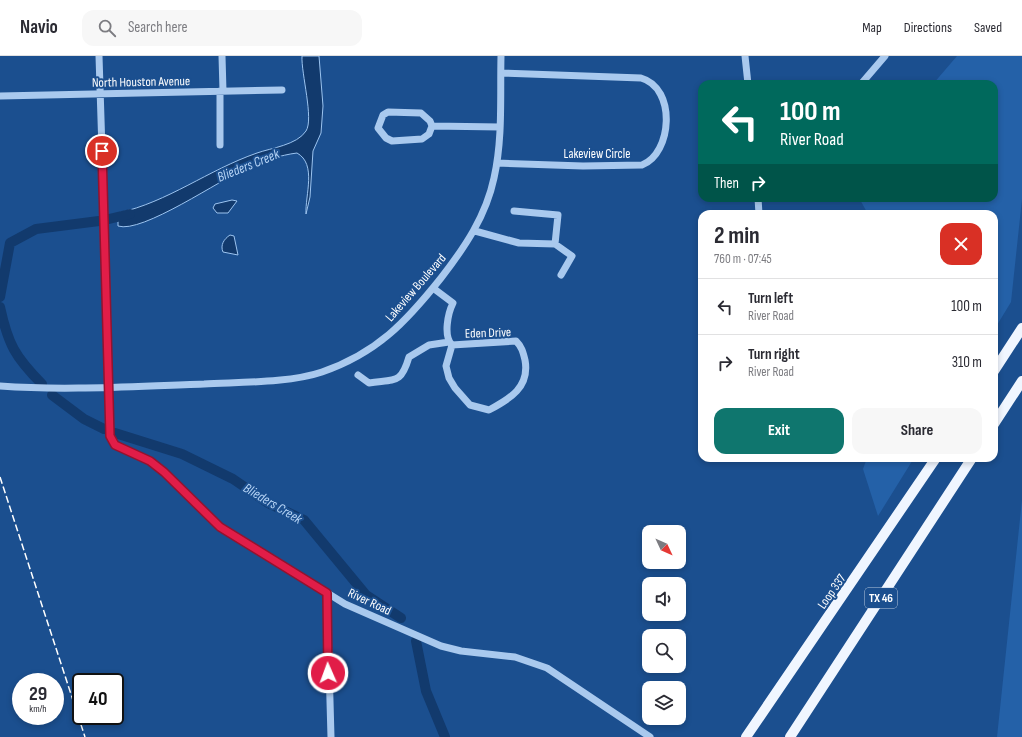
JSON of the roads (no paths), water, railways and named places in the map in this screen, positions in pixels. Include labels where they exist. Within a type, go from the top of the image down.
[{"type":"main road","points":[[998,365],[1022,328]]},
{"type":"main road","points":[[998,418],[1022,381]]},
{"type":"main road","name":"Loop 337","points":[[746,737],[933,462]]},
{"type":"main road","name":"TX 46","points":[[790,737],[969,462]]},
{"type":"street","name":"River Road","points":[[99,56],[110,436],[115,445],[150,461],[164,472],[220,527],[352,607],[441,646],[461,651],[515,657],[547,668],[650,737]]},
{"type":"street","points":[[220,145],[222,56]]},
{"type":"street","name":"Lakeview Boulevard","points":[[0,386],[36,389],[109,387],[246,382],[300,377],[322,372],[358,355],[392,333],[408,318],[433,288],[475,230],[489,196],[497,163],[500,127],[501,56]]},
{"type":"street","points":[[745,56],[748,80]]},
{"type":"street","points":[[864,80],[885,56]]},
{"type":"street","name":"Lakeview Circle","points":[[497,163],[583,166],[642,165],[653,157],[661,144],[666,114],[665,102],[659,90],[647,80],[642,78],[501,73]]},
{"type":"street","name":"North Houston Avenue","points":[[0,96],[282,90]]},
{"type":"street","points":[[388,112],[421,113],[430,121],[432,126],[429,134],[422,139],[392,141],[386,138],[378,128],[383,115],[388,112]]},
{"type":"street","points":[[432,126],[500,127]]},
{"type":"street","points":[[514,211],[558,215],[555,244]]},
{"type":"street","points":[[475,230],[519,243],[555,244],[572,256],[561,276]]},
{"type":"street","name":"Eden Drive","points":[[358,375],[369,383],[398,379],[404,373],[409,357],[429,345],[450,343],[516,341],[521,346],[526,365],[522,386],[509,400],[489,410],[470,405],[449,378],[446,366],[450,343],[448,318],[453,303],[433,288]]},
{"type":"street","points":[[327,593],[330,737]]},
{"type":"water","points":[[302,56],[319,56],[323,106],[321,133],[313,151],[310,197],[306,214],[309,180],[307,164],[297,153],[285,155],[247,168],[182,204],[145,222],[129,226],[118,226],[118,213],[136,208],[171,194],[239,160],[290,143],[302,136],[306,131],[309,117]]},
{"type":"water","points":[[232,200],[237,201],[228,213],[217,213],[213,208],[215,204]]},
{"type":"water","points":[[230,235],[234,236],[238,255],[223,252],[223,242]]},
{"type":"waterway","name":"Blieders Creek","points":[[109,219],[130,214]]},
{"type":"waterway","name":"Blieders Creek","points":[[0,297],[10,243],[36,229],[99,221]]},
{"type":"waterway","name":"Blieders Creek","points":[[0,307],[6,331],[14,349],[25,366],[42,384]]},
{"type":"waterway","name":"Blieders Creek","points":[[52,395],[84,419],[104,429]]},
{"type":"waterway","name":"Blieders Creek","points":[[115,433],[182,454],[233,479],[268,503],[304,520],[366,595],[401,618]]},
{"type":"waterway","name":"Blieders Creek","points":[[416,641],[426,691],[445,737]]},
{"type":"railway","points":[[0,477],[85,737]]}]
